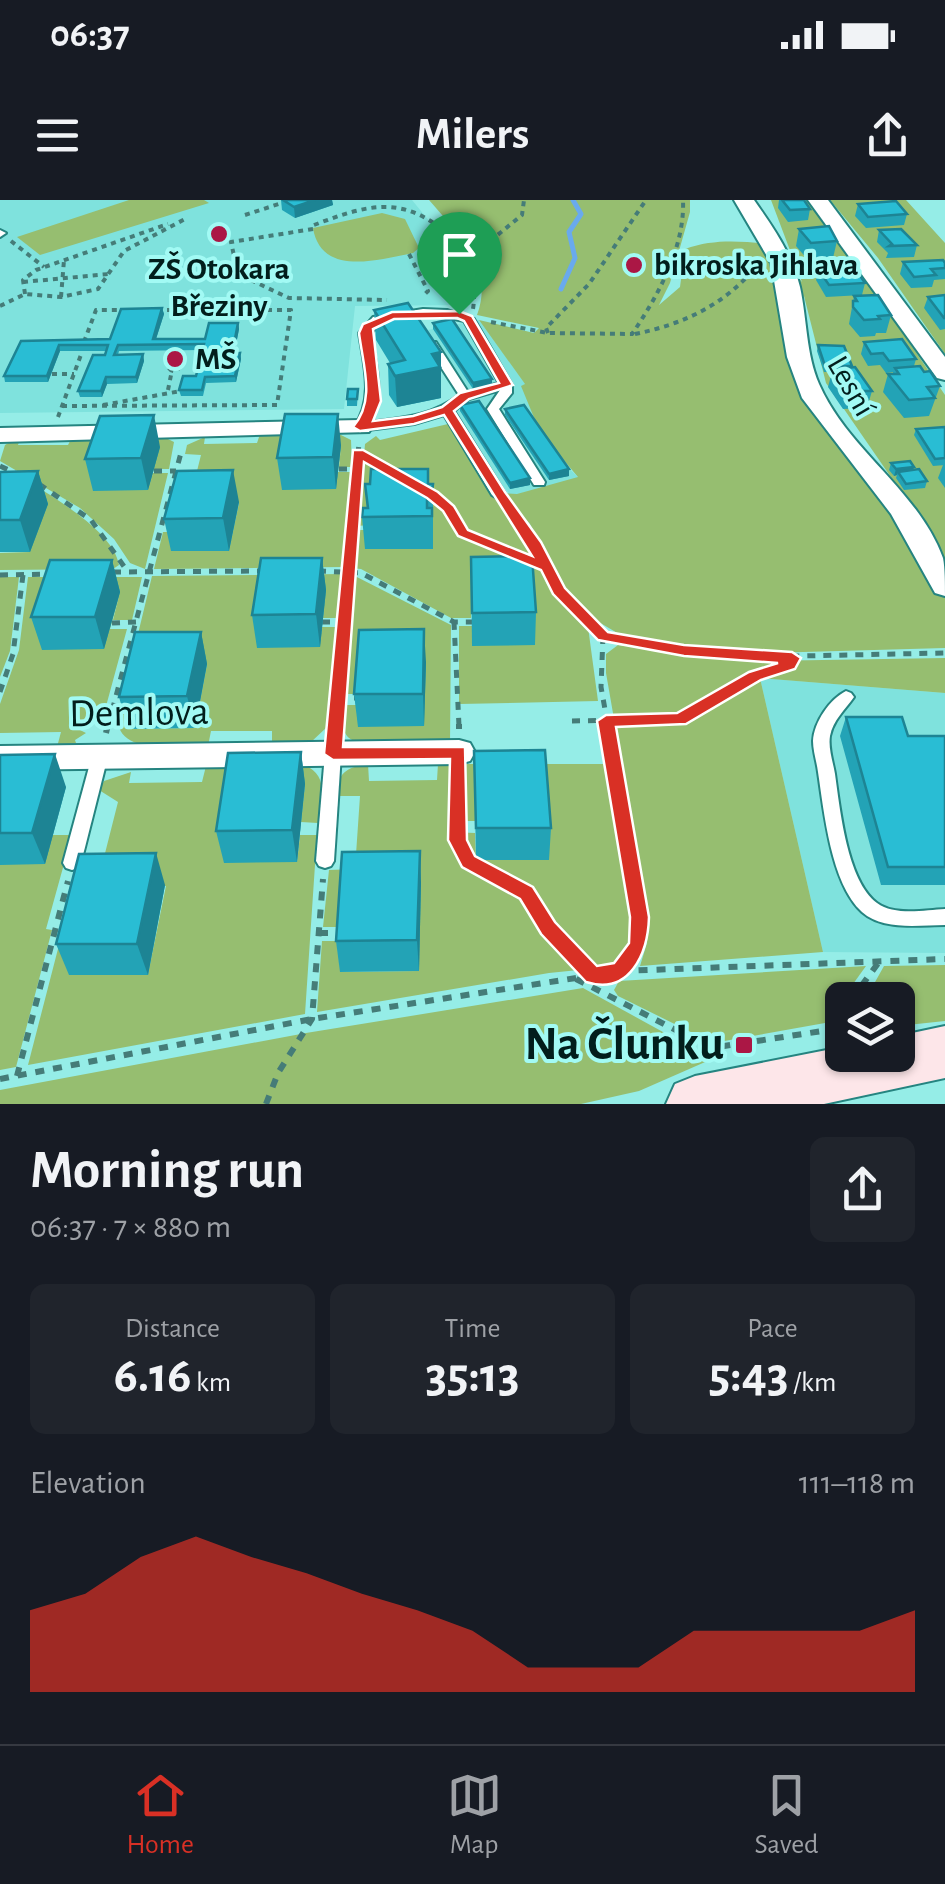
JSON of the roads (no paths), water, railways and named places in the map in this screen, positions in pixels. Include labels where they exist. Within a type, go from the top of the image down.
[{"type":"main road","points":[[695,1104],[945,1052]]},
{"type":"street","name":"Lesní","points":[[744,200],[778,253],[791,293],[794,344],[813,397],[894,500],[945,586]]},
{"type":"street","points":[[818,200],[945,373]]},
{"type":"street","points":[[0,435],[360,427]]},
{"type":"street","name":"Demlova","points":[[0,758],[459,752]]},
{"type":"lane","points":[[412,313],[464,396]]},
{"type":"lane","points":[[360,427],[369,417],[374,401],[365,333],[368,326],[377,319],[412,313],[463,316],[506,385],[506,393],[493,409],[539,482]]},
{"type":"lane","points":[[360,427],[414,420],[447,410],[464,396],[506,385]]},
{"type":"lane","points":[[447,410],[499,495]]},
{"type":"lane","points":[[846,697],[826,721],[821,741],[848,875],[868,908],[884,915],[945,916]]},
{"type":"lane","points":[[324,861],[333,754]]},
{"type":"lane","points":[[72,863],[100,756]]},
{"type":"waterway","points":[[561,289],[575,258],[569,232],[581,214],[573,200]]},
{"type":"place","name":"ZŠ Otokara Březiny","points":[[219,234]]},
{"type":"place","name":"bikroska Jihlava","points":[[634,265]]},
{"type":"place","name":"MŠ","points":[[175,359]]},
{"type":"place","name":"Na Člunku","points":[[744,1045]]}]
